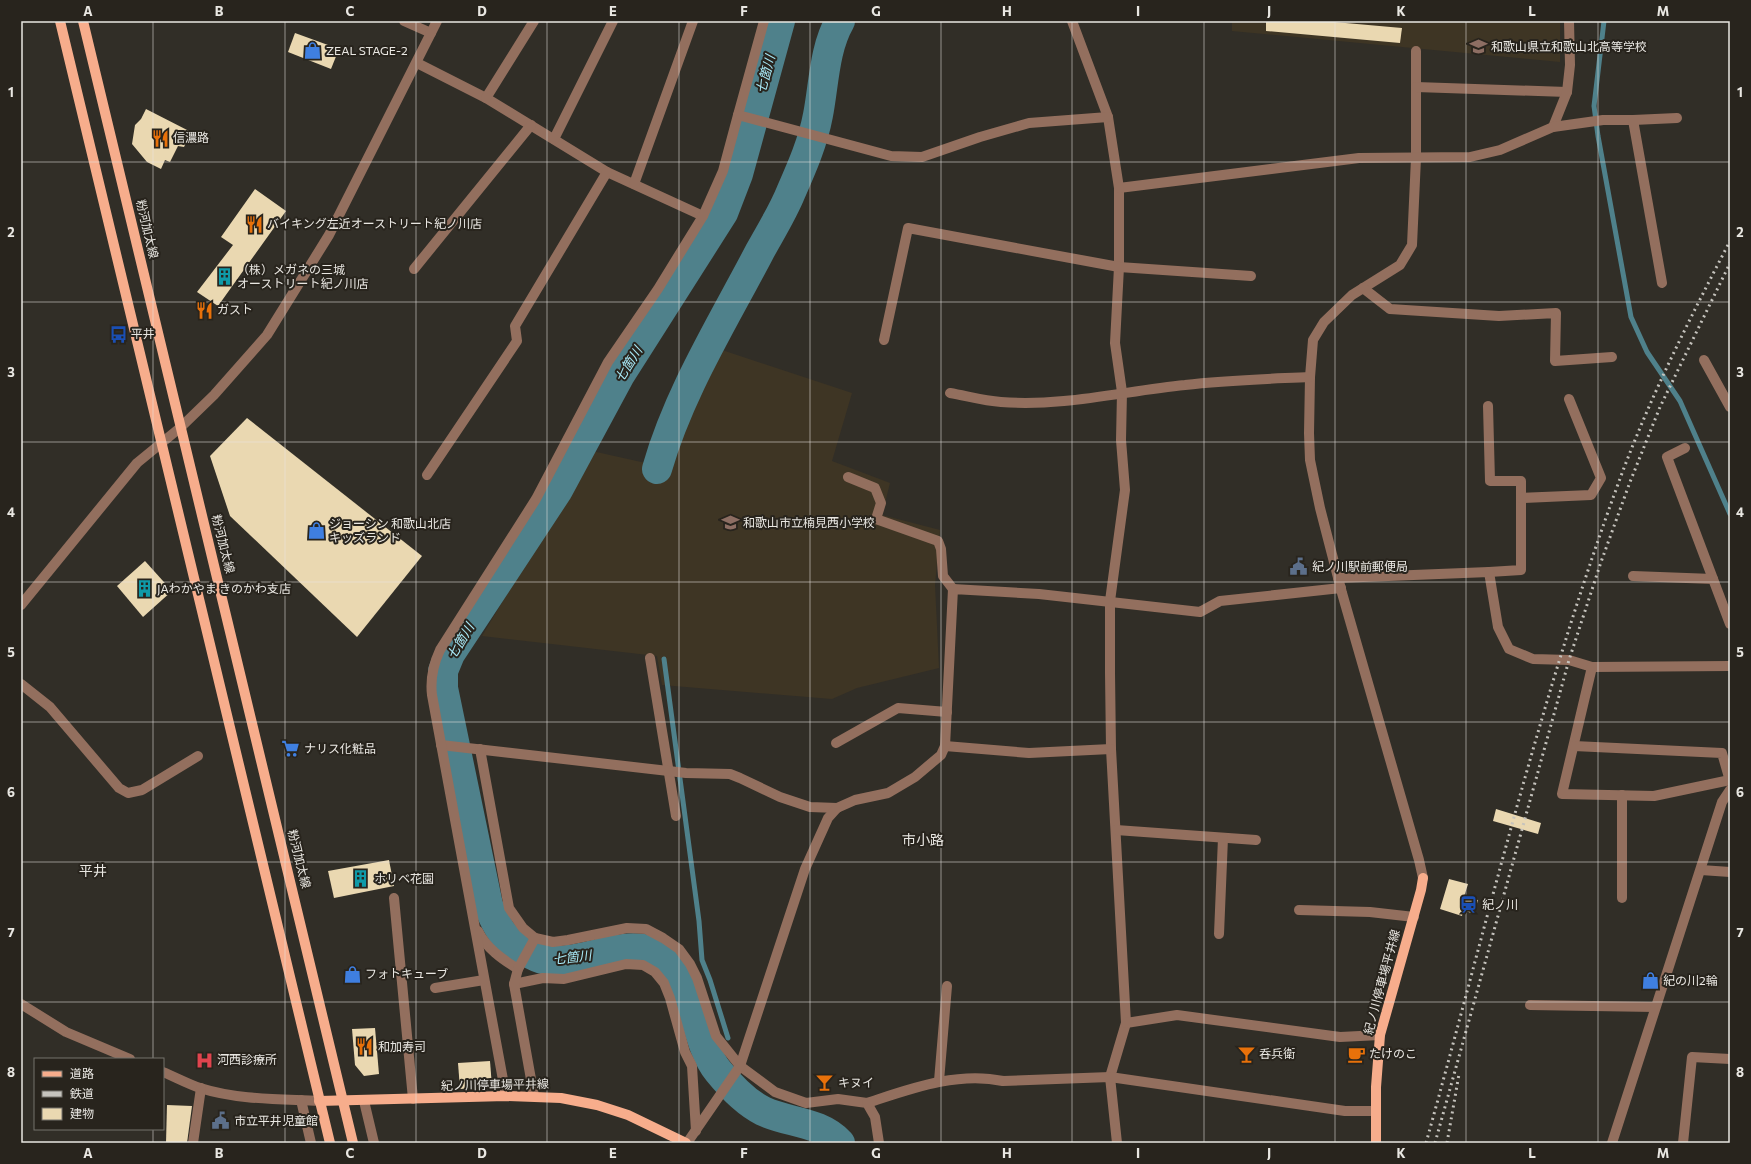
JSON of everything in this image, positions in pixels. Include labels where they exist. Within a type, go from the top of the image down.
[{"type":"main road","points":[[60,21],[330,1143]]},
{"type":"main road","name":"粉河加太線","points":[[83,21],[353,1143]]},
{"type":"main road","name":"紀ノ川停車場平井線","points":[[1376,1143],[1380,1035],[1414,916],[1422,878]]},
{"type":"main road","name":"紀ノ川停車場平井線","points":[[319,1101],[414,1100],[506,1096],[561,1098],[597,1105],[628,1114],[681,1142]]},
{"type":"street","points":[[404,21],[432,33]]},
{"type":"street","points":[[21,605],[137,463],[162,444],[214,395],[267,335],[329,235],[437,21]]},
{"type":"street","points":[[486,98],[534,21]]},
{"type":"street","points":[[554,139],[613,21]]},
{"type":"street","points":[[634,184],[693,21]]},
{"type":"street","points":[[506,1096],[484,980],[445,745],[432,695],[431,682],[433,666],[440,650],[536,499],[608,362],[658,289],[703,216],[723,171],[741,116],[764,21]]},
{"type":"street","points":[[1072,21],[1108,117],[1119,188],[1115,343],[1122,392],[1121,440],[1125,490],[1110,602],[1111,749],[1126,1023],[1110,1077],[1117,1143]]},
{"type":"street","points":[[1553,128],[1567,92],[1570,65],[1569,21]]},
{"type":"street","points":[[1416,51],[1416,158],[1412,245],[1400,265],[1352,295],[1324,322],[1313,340],[1310,377],[1310,460],[1320,508],[1340,583],[1420,860],[1422,878]]},
{"type":"street","points":[[417,63],[486,98],[608,172],[703,216]]},
{"type":"street","points":[[1416,87],[1567,92]]},
{"type":"street","points":[[741,116],[891,156],[922,157],[980,137],[1029,123],[1108,117]]},
{"type":"street","points":[[1119,188],[1359,158],[1470,157],[1500,150],[1553,128],[1603,120],[1678,118]]},
{"type":"street","points":[[1633,120],[1662,283]]},
{"type":"street","points":[[414,270],[531,125]]},
{"type":"street","points":[[427,475],[517,341],[516,326],[608,172]]},
{"type":"street","points":[[884,340],[908,228],[1118,267],[1251,276]]},
{"type":"street","points":[[1363,288],[1390,309],[1499,316],[1556,313],[1555,361],[1612,357]]},
{"type":"street","points":[[1704,360],[1730,407]]},
{"type":"street","points":[[950,392],[1008,402],[1084,400],[1122,392],[1187,385],[1310,377]]},
{"type":"street","points":[[1521,498],[1591,496],[1601,478],[1569,400]]},
{"type":"street","points":[[953,589],[1038,594],[1200,612],[1220,601],[1340,583],[1521,570],[1521,481],[1490,481],[1488,406]]},
{"type":"street","points":[[1685,448],[1667,457],[1730,624]]},
{"type":"street","points":[[681,1142],[696,1131],[738,1068],[805,869],[828,818],[837,808],[855,800],[888,793],[908,781],[941,755],[945,746],[953,589],[943,576],[941,549],[938,541],[876,519],[882,503],[875,488],[848,477]]},
{"type":"street","points":[[1489,572],[1498,627],[1509,648],[1533,659],[1569,660],[1592,667],[1730,666]]},
{"type":"street","points":[[1633,576],[1713,579]]},
{"type":"street","points":[[650,658],[676,816]]},
{"type":"street","points":[[1574,746],[1722,753],[1730,781],[1654,796],[1562,794],[1592,667]]},
{"type":"street","points":[[21,684],[50,706],[118,788],[128,792],[142,790],[198,756]]},
{"type":"street","points":[[836,743],[898,708],[947,712]]},
{"type":"street","points":[[445,745],[686,773],[730,774],[787,800],[810,807],[837,808]]},
{"type":"street","points":[[945,746],[1029,753],[1111,749]]},
{"type":"street","points":[[480,749],[509,908],[523,928],[534,940],[553,942],[627,928],[646,929],[663,938],[679,949],[690,964],[698,978],[716,1036],[738,1068],[775,1092],[806,1103],[838,1099],[867,1103],[939,1081],[990,1078],[1004,1081],[1110,1077],[1345,1112],[1376,1111]]},
{"type":"street","points":[[1612,1143],[1722,802],[1730,790]]},
{"type":"street","points":[[1622,795],[1622,898]]},
{"type":"street","points":[[1116,830],[1256,840]]},
{"type":"street","points":[[1219,934],[1223,838]]},
{"type":"street","points":[[1701,870],[1730,872]]},
{"type":"street","points":[[394,898],[414,1100]]},
{"type":"street","points":[[1299,910],[1370,912],[1414,916]]},
{"type":"street","points":[[474,922],[490,949],[503,960],[519,966]]},
{"type":"street","points":[[534,940],[519,966],[514,984],[534,1096]]},
{"type":"street","points":[[514,984],[543,978],[564,979],[626,964],[643,965],[655,972],[664,983],[670,998],[685,1052],[692,1066],[696,1131]]},
{"type":"street","points":[[435,988],[484,980]]},
{"type":"street","points":[[939,1081],[947,986]]},
{"type":"street","points":[[21,1004],[66,1032],[128,1058]]},
{"type":"street","points":[[1530,1005],[1655,1007]]},
{"type":"street","points":[[1126,1023],[1177,1015],[1340,1037],[1380,1035]]},
{"type":"street","points":[[1683,1143],[1692,1057],[1730,1059]]},
{"type":"street","points":[[164,1072],[200,1088],[265,1099],[319,1101]]},
{"type":"street","points":[[194,1143],[200,1088]]},
{"type":"street","points":[[301,1100],[311,1143]]},
{"type":"street","points":[[364,1101],[374,1143]]},
{"type":"street","points":[[867,1103],[875,1117],[879,1143]]},
{"type":"shaded area","name":"和歌山県立和歌山北高等学校","points":[[1232,21],[1560,21],[1560,62],[1232,31]]},
{"type":"shaded area","name":"和歌山市立楠見西小学校","points":[[719,349],[852,393],[832,461],[890,483],[882,515],[940,530],[935,585],[939,668],[857,688],[832,699],[662,685],[657,656],[482,636],[592,451],[668,468]]},
{"type":"building","points":[[1266,21],[1323,21],[1402,28],[1400,43],[1266,31]]},
{"type":"building","name":"ZEAL STAGE-2","points":[[295,33],[339,49],[331,69],[288,52]]},
{"type":"building","name":"信濃路","points":[[146,109],[191,132],[184,147],[178,146],[170,162],[165,160],[161,169],[147,162],[132,144],[135,125],[141,119]]},
{"type":"building","name":"バイキング左近オーストリート紀ノ川店","points":[[255,189],[286,211],[218,306],[197,292],[233,245],[221,237]]},
{"type":"building","points":[[247,418],[422,556],[357,637],[230,516],[210,456]]},
{"type":"building","name":"JAわかやま きのかわ支店","points":[[145,561],[172,591],[143,617],[117,586]]},
{"type":"building","points":[[1496,809],[1541,823],[1538,834],[1493,821]]},
{"type":"building","name":"ホリベ花園","points":[[389,860],[394,886],[334,898],[328,871]]},
{"type":"building","points":[[1449,879],[1468,884],[1464,897],[1478,900],[1474,914],[1463,910],[1462,916],[1440,909]]},
{"type":"building","name":"和加寿司","points":[[375,1028],[379,1074],[364,1076],[355,1065],[352,1029]]},
{"type":"building","points":[[490,1061],[492,1087],[460,1089],[458,1063]]},
{"type":"building","points":[[167,1105],[192,1106],[187,1143],[166,1143]]},
{"type":"waterway","name":"七箇川","points":[[780,21],[738,174],[723,213],[620,375],[558,490],[450,654],[443,671],[443,688],[488,905],[502,933],[512,943],[534,956],[546,960],[569,960],[628,948],[645,949],[666,959],[677,972],[685,987],[702,1041],[709,1057],[718,1071],[733,1088],[744,1099],[763,1111],[823,1130],[840,1143]]},
{"type":"waterway","points":[[657,469],[677,412],[717,331],[781,214],[803,164],[816,125],[825,67],[831,43],[840,21]]},
{"type":"waterway","points":[[1604,21],[1594,106],[1598,136],[1631,317],[1647,352],[1680,401],[1730,514]]},
{"type":"waterway","points":[[664,659],[699,921],[702,960],[710,980],[728,1038]]},
{"type":"waterway","points":[[717,1070],[724,1059]]},
{"type":"railway","points":[[1426,1143],[1540,724],[1592,558],[1621,476],[1658,386],[1730,241]]},
{"type":"railway","points":[[1435,1143],[1569,660],[1601,562],[1630,482],[1660,407],[1730,263]]},
{"type":"railway","points":[[1447,1143],[1459,1074]]},
{"type":"place","name":"和歌山県立和歌山北高等学校","points":[[1478,47]]},
{"type":"place","name":"ZEAL STAGE-2","points":[[313,51]]},
{"type":"place","name":"信濃路","points":[[160,138]]},
{"type":"place","name":"バイキング左近オーストリート紀ノ川店","points":[[254,224]]},
{"type":"place","name":"（株）メガネの三城 オーストリート紀ノ川店","points":[[224,277]]},
{"type":"place","name":"ガスト","points":[[204,310]]},
{"type":"place","name":"平井","points":[[118,334]]},
{"type":"place","name":"和歌山市立楠見西小学校","points":[[730,523]]},
{"type":"place","name":"ジョーシン 和歌山北店 キッズランド","points":[[316,531]]},
{"type":"place","name":"紀ノ川駅前郵便局","points":[[1299,567]]},
{"type":"place","name":"JAわかやま きのかわ支店","points":[[144,589]]},
{"type":"place","name":"ナリス化粧品","points":[[291,749]]},
{"type":"place","name":"ホリベ花園","points":[[361,879]]},
{"type":"place","name":"紀ノ川","points":[[1469,905]]},
{"type":"place","name":"フォトキューブ","points":[[352,974]]},
{"type":"place","name":"紀の川2輪","points":[[1650,981]]},
{"type":"place","name":"和加寿司","points":[[365,1047]]},
{"type":"place","name":"呑兵衛","points":[[1246,1054]]},
{"type":"place","name":"たけのこ","points":[[1356,1054]]},
{"type":"place","name":"河西診療所","points":[[204,1060]]},
{"type":"place","name":"キヌイ","points":[[825,1083]]},
{"type":"place","name":"市立平井児童館","points":[[221,1121]]},
{"type":"district","name":"市小路","points":[[923,840]]},
{"type":"district","name":"平井","points":[[93,871]]}]
